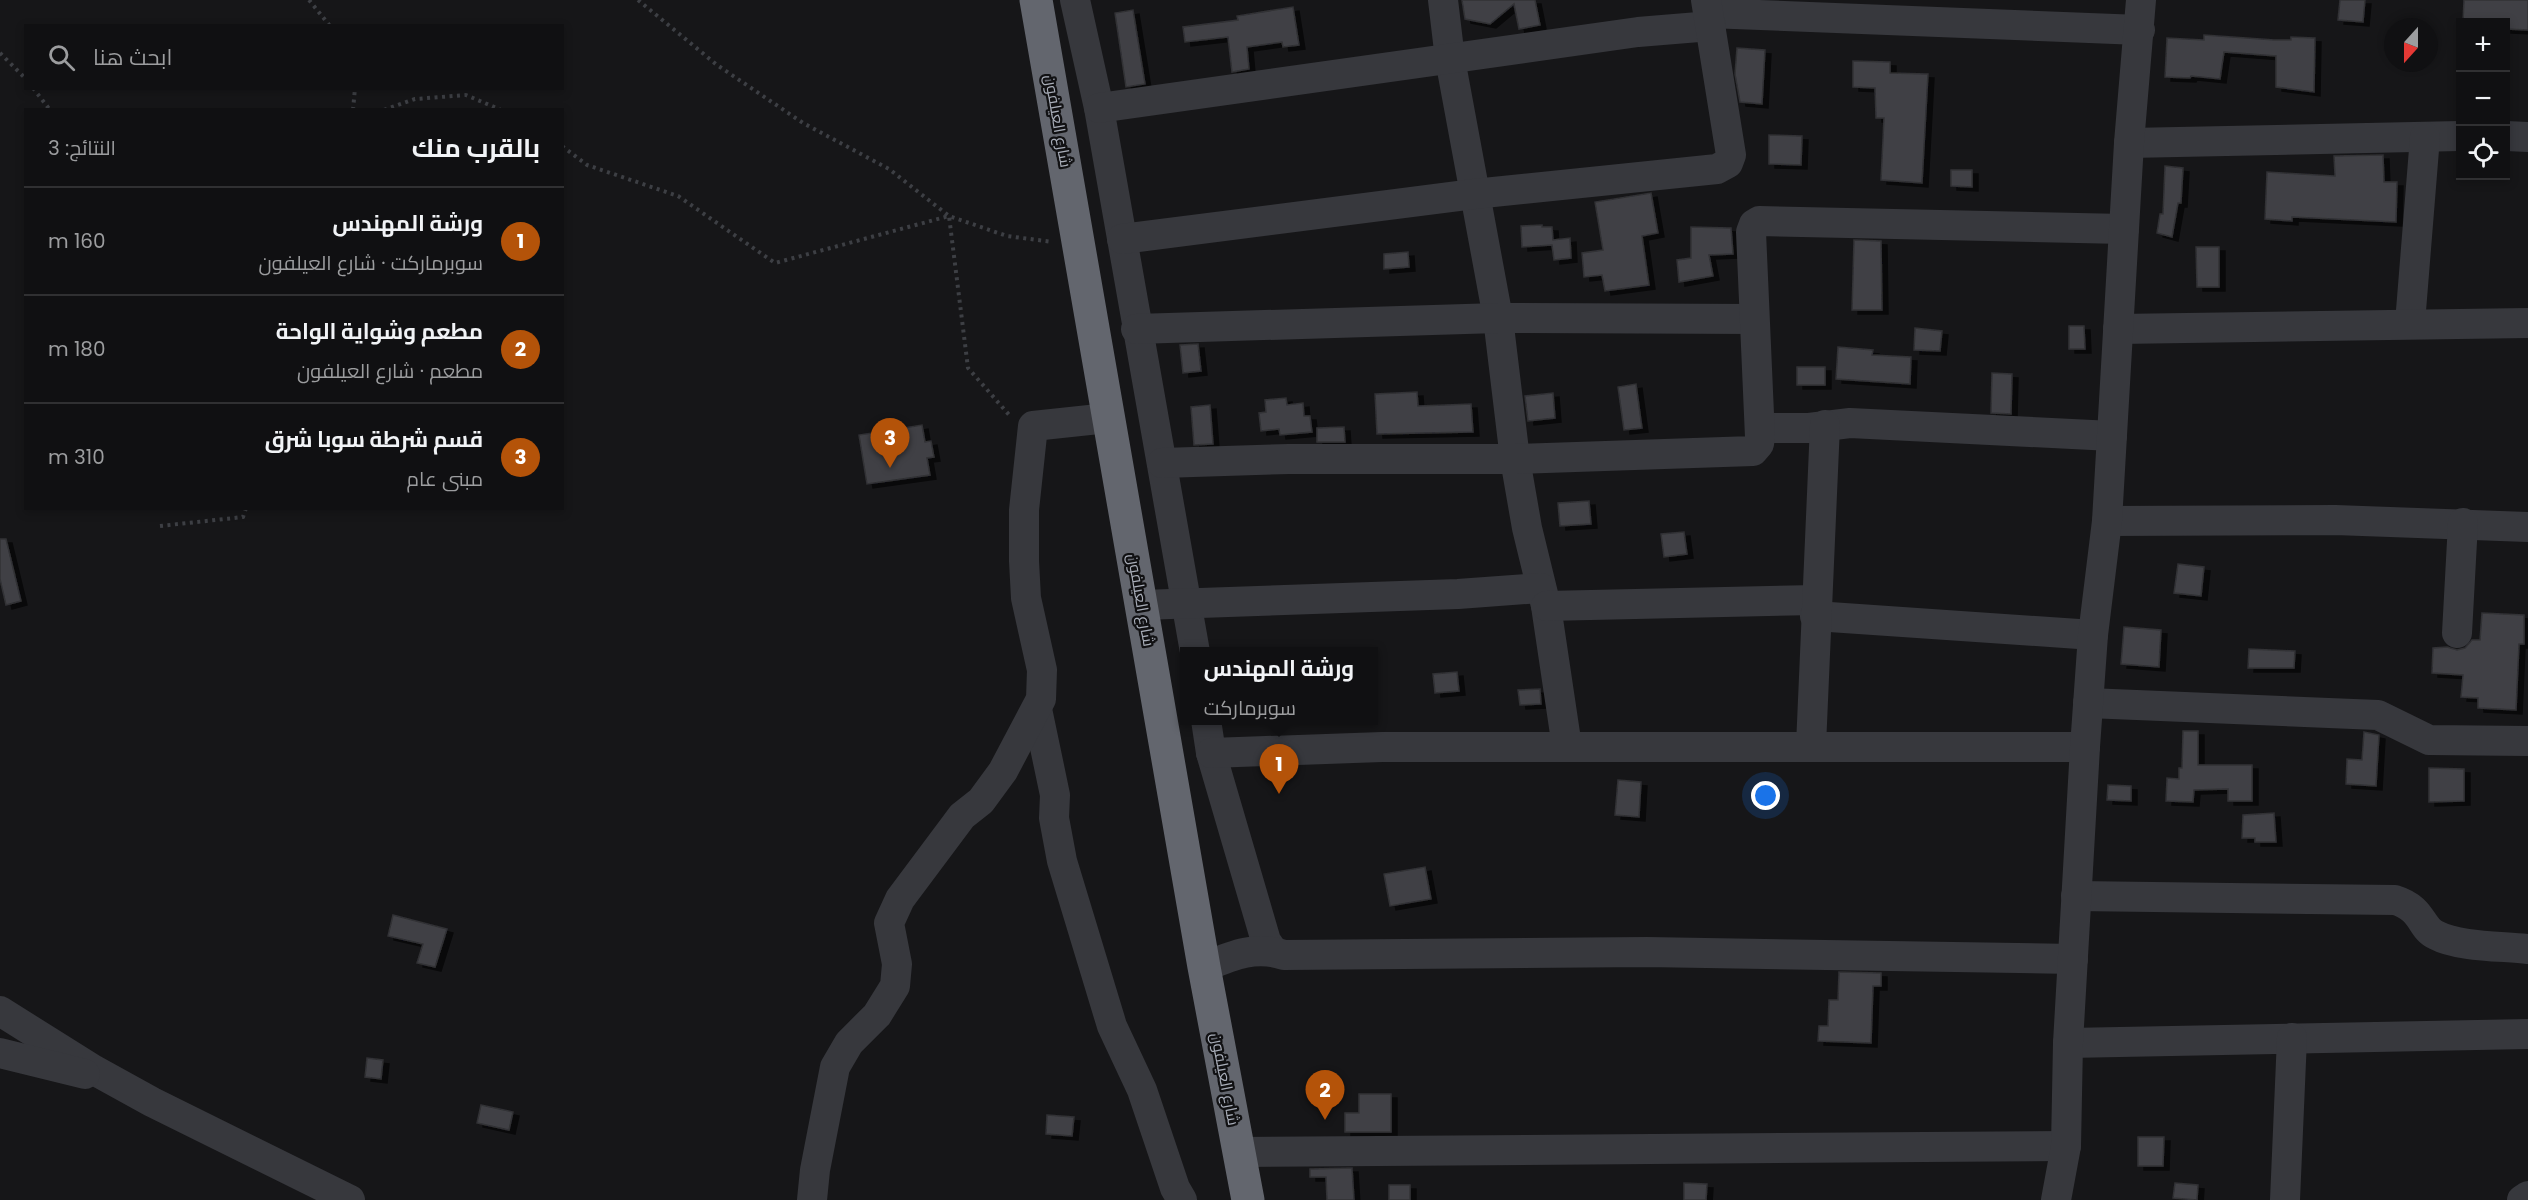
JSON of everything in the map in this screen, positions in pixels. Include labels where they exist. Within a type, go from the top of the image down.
[{"type":"highway","name":"شارع العيلفون","points":[[1036,0],[1204,967],[1248,1200]]},
{"type":"street","points":[[1075,0],[1099,108],[1136,329],[1194,647]]},
{"type":"street","points":[[1443,0],[1450,59],[1498,318],[1515,459],[1544,597],[1567,747]]},
{"type":"street","points":[[2056,1200],[2066,1146],[2068,1043],[2085,747],[2093,635],[2107,520],[2129,143],[2141,0]]},
{"type":"street","points":[[1099,108],[1638,32],[1708,13],[2140,30]]},
{"type":"street","points":[[1122,239],[1474,194],[1717,169],[1728,163],[1731,155],[1708,13]]},
{"type":"street","points":[[2129,143],[2456,136]]},
{"type":"street","points":[[2510,136],[2528,137]]},
{"type":"street","points":[[2410,323],[2425,137]]},
{"type":"street","points":[[1162,463],[1289,459],[1515,459],[1753,451],[1759,444],[1760,428],[1751,232],[1754,224],[1759,221],[2124,229]]},
{"type":"street","points":[[1136,329],[1498,318],[1754,319]]},
{"type":"street","points":[[2118,329],[2528,323]]},
{"type":"street","points":[[812,1200],[815,1170],[835,1067],[849,1043],[877,1016],[896,986],[897,964],[889,922],[900,898],[962,816],[987,794],[1037,710],[1041,699],[1042,670],[1026,598],[1023,561],[1024,510],[1033,426],[1108,418]]},
{"type":"street","points":[[1760,428],[1809,428],[1850,423],[2112,436]]},
{"type":"street","points":[[1811,746],[1825,425]]},
{"type":"street","points":[[2107,520],[2463,523],[2528,527]]},
{"type":"street","points":[[2457,633],[2463,523]]},
{"type":"street","points":[[1142,605],[1446,595],[1544,597],[1816,608],[2093,635]]},
{"type":"street","points":[[2088,703],[2378,715],[2429,740],[2528,741]]},
{"type":"street","points":[[1037,710],[1055,795],[1054,818],[1062,861],[1112,1026],[1142,1090],[1175,1188],[1182,1200]]},
{"type":"street","points":[[1207,725],[1211,753],[1266,941],[1273,951]]},
{"type":"street","points":[[1211,753],[1382,747],[2085,747]]},
{"type":"street","points":[[2076,896],[2395,900],[2409,905],[2419,914],[2433,934],[2449,940],[2528,949]]},
{"type":"street","points":[[1204,967],[1240,952],[1273,951],[1284,955],[1647,952],[2073,958]]},
{"type":"street","points":[[0,1011],[114,1081],[350,1199]]},
{"type":"street","points":[[2068,1043],[2528,1034]]},
{"type":"street","points":[[2285,1200],[2292,1038]]},
{"type":"street","points":[[0,1053],[114,1081]]},
{"type":"street","points":[[1239,1152],[2066,1146]]},
{"type":"street","points":[[800,1200],[815,1170]]},
{"type":"street","points":[[2522,1200],[2528,1196]]},
{"type":"path","points":[[309,0],[328,24]]},
{"type":"path","points":[[638,0],[717,65],[803,123],[889,169],[949,216],[1007,236],[1080,246]]},
{"type":"path","points":[[0,53],[24,78]]},
{"type":"path","points":[[35,90],[48,108]]},
{"type":"path","points":[[353,108],[355,90]]},
{"type":"path","points":[[389,108],[414,99],[466,95],[496,108]]},
{"type":"path","points":[[564,148],[587,165],[678,196],[775,263],[949,216]]},
{"type":"path","points":[[949,216],[968,368],[1008,415],[1033,426]]},
{"type":"path","points":[[160,526],[243,517],[245,510]]},
{"type":"building","points":[[1462,0],[1535,0],[1540,25],[1519,29],[1514,4],[1490,24],[1465,19]]},
{"type":"building","points":[[2340,0],[2365,0],[2363,22],[2338,20]]},
{"type":"building","points":[[2464,0],[2528,0],[2528,30],[2510,29],[2510,18],[2463,18]]},
{"type":"building","points":[[1293,7],[1299,45],[1283,47],[1282,42],[1247,47],[1249,69],[1232,72],[1228,37],[1185,42],[1183,27],[1238,20],[1237,16]]},
{"type":"building","points":[[1133,10],[1145,84],[1126,87],[1115,13]]},
{"type":"building","points":[[2204,35],[2275,40],[2291,40],[2291,37],[2315,38],[2314,92],[2276,87],[2276,56],[2224,52],[2220,79],[2191,76],[2190,78],[2165,77],[2167,38],[2204,40]]},
{"type":"building","points":[[1737,48],[1765,50],[1762,104],[1740,102],[1735,74]]},
{"type":"building","points":[[1853,61],[1890,62],[1890,73],[1928,74],[1922,183],[1881,180],[1884,118],[1876,118],[1875,88],[1853,87]]},
{"type":"building","points":[[1769,135],[1802,136],[1801,165],[1769,164]]},
{"type":"building","points":[[2383,155],[2384,182],[2397,182],[2396,222],[2292,217],[2292,221],[2265,219],[2267,172],[2335,176],[2334,156]]},
{"type":"building","points":[[2165,166],[2183,168],[2181,203],[2178,203],[2172,237],[2157,233],[2160,214],[2163,214]]},
{"type":"building","points":[[1951,170],[1972,170],[1972,187],[1951,186]]},
{"type":"building","points":[[1651,193],[1658,233],[1642,236],[1649,285],[1605,291],[1602,275],[1584,277],[1582,253],[1603,250],[1595,202]]},
{"type":"building","points":[[1542,225],[1542,227],[1552,227],[1553,240],[1570,238],[1571,258],[1554,260],[1552,245],[1522,247],[1521,226]]},
{"type":"building","points":[[1691,227],[1731,228],[1733,254],[1709,255],[1713,276],[1679,282],[1677,260],[1691,258]]},
{"type":"building","points":[[1854,240],[1881,241],[1882,310],[1852,310]]},
{"type":"building","points":[[2196,247],[2219,247],[2219,287],[2197,287]]},
{"type":"building","points":[[1408,252],[1409,267],[1384,269],[1384,254]]},
{"type":"building","points":[[2069,326],[2084,326],[2085,349],[2069,349]]},
{"type":"building","points":[[1915,328],[1942,331],[1940,351],[1914,350]]},
{"type":"building","points":[[1198,344],[1201,371],[1183,373],[1180,345]]},
{"type":"building","points":[[1838,347],[1873,350],[1872,355],[1911,357],[1910,384],[1836,379]]},
{"type":"building","points":[[1797,367],[1825,367],[1825,385],[1797,385]]},
{"type":"building","points":[[1992,373],[2012,374],[2011,414],[1991,413]]},
{"type":"building","points":[[1636,384],[1642,428],[1624,430],[1618,387]]},
{"type":"building","points":[[1417,392],[1418,406],[1471,404],[1473,432],[1377,434],[1375,394]]},
{"type":"building","points":[[1553,393],[1555,418],[1528,421],[1525,396]]},
{"type":"building","points":[[1286,398],[1287,405],[1303,403],[1304,416],[1310,416],[1312,432],[1280,435],[1279,429],[1261,431],[1259,413],[1266,412],[1265,400]]},
{"type":"building","points":[[1210,405],[1213,444],[1194,445],[1191,407]]},
{"type":"building","points":[[922,425],[925,442],[931,441],[934,457],[927,458],[930,475],[867,484],[859,435]]},
{"type":"building","points":[[1344,427],[1345,442],[1317,442],[1317,428]]},
{"type":"building","points":[[1589,501],[1591,524],[1560,526],[1558,503]]},
{"type":"building","points":[[1684,532],[1687,554],[1664,557],[1661,534]]},
{"type":"building","points":[[0,539],[6,539],[21,601],[6,605],[0,579]]},
{"type":"building","points":[[2178,564],[2204,567],[2201,596],[2174,593]]},
{"type":"building","points":[[2482,613],[2524,615],[2524,644],[2519,644],[2516,710],[2478,708],[2478,698],[2461,697],[2463,675],[2432,673],[2433,648],[2447,647],[2457,650],[2465,648],[2472,640],[2480,640]]},
{"type":"building","points":[[2124,627],[2161,630],[2159,667],[2121,664]]},
{"type":"building","points":[[2249,649],[2295,651],[2294,668],[2248,668]]},
{"type":"building","points":[[1457,672],[1459,691],[1435,693],[1433,674]]},
{"type":"building","points":[[1540,689],[1541,704],[1520,705],[1518,690]]},
{"type":"building","points":[[2183,731],[2198,731],[2198,765],[2252,765],[2252,801],[2228,801],[2228,789],[2194,790],[2193,802],[2166,801],[2167,778],[2179,779],[2179,768],[2182,768]]},
{"type":"building","points":[[2364,732],[2379,735],[2376,786],[2346,784],[2347,759],[2362,760]]},
{"type":"building","points":[[2429,768],[2464,769],[2464,801],[2429,802]]},
{"type":"building","points":[[1618,780],[1641,782],[1639,817],[1615,815]]},
{"type":"building","points":[[2108,785],[2131,786],[2131,801],[2107,800]]},
{"type":"building","points":[[2274,813],[2276,842],[2255,842],[2255,838],[2242,838],[2243,815]]},
{"type":"building","points":[[1425,867],[1431,899],[1390,906],[1384,874]]},
{"type":"building","points":[[393,915],[447,929],[435,967],[417,963],[423,944],[388,936]]},
{"type":"building","points":[[1839,972],[1881,973],[1881,986],[1873,986],[1871,1043],[1818,1041],[1819,1026],[1828,1026],[1829,1000],[1838,1000]]},
{"type":"building","points":[[367,1058],[383,1060],[381,1079],[365,1077]]},
{"type":"building","points":[[1359,1094],[1391,1094],[1391,1132],[1345,1132],[1345,1113],[1359,1113]]},
{"type":"building","points":[[481,1105],[513,1112],[509,1130],[477,1123]]},
{"type":"building","points":[[1047,1115],[1074,1117],[1072,1136],[1046,1134]]},
{"type":"building","points":[[2138,1137],[2164,1137],[2163,1166],[2138,1166]]},
{"type":"building","points":[[1352,1168],[1354,1200],[1327,1200],[1326,1177],[1310,1177],[1310,1169]]},
{"type":"building","points":[[1684,1183],[1707,1184],[1706,1200],[1684,1200]]},
{"type":"building","points":[[2175,1183],[2198,1185],[2197,1200],[2173,1198]]},
{"type":"building","points":[[1389,1185],[1410,1185],[1410,1200],[1389,1200]]},
{"type":"place","name":"قسم شرطة سوبا شرق","points":[[890,468]]},
{"type":"place","name":"ورشة المهندس","points":[[1279,794]]},
{"type":"place","name":"مطعم وشواية الواحة","points":[[1325,1120]]}]
